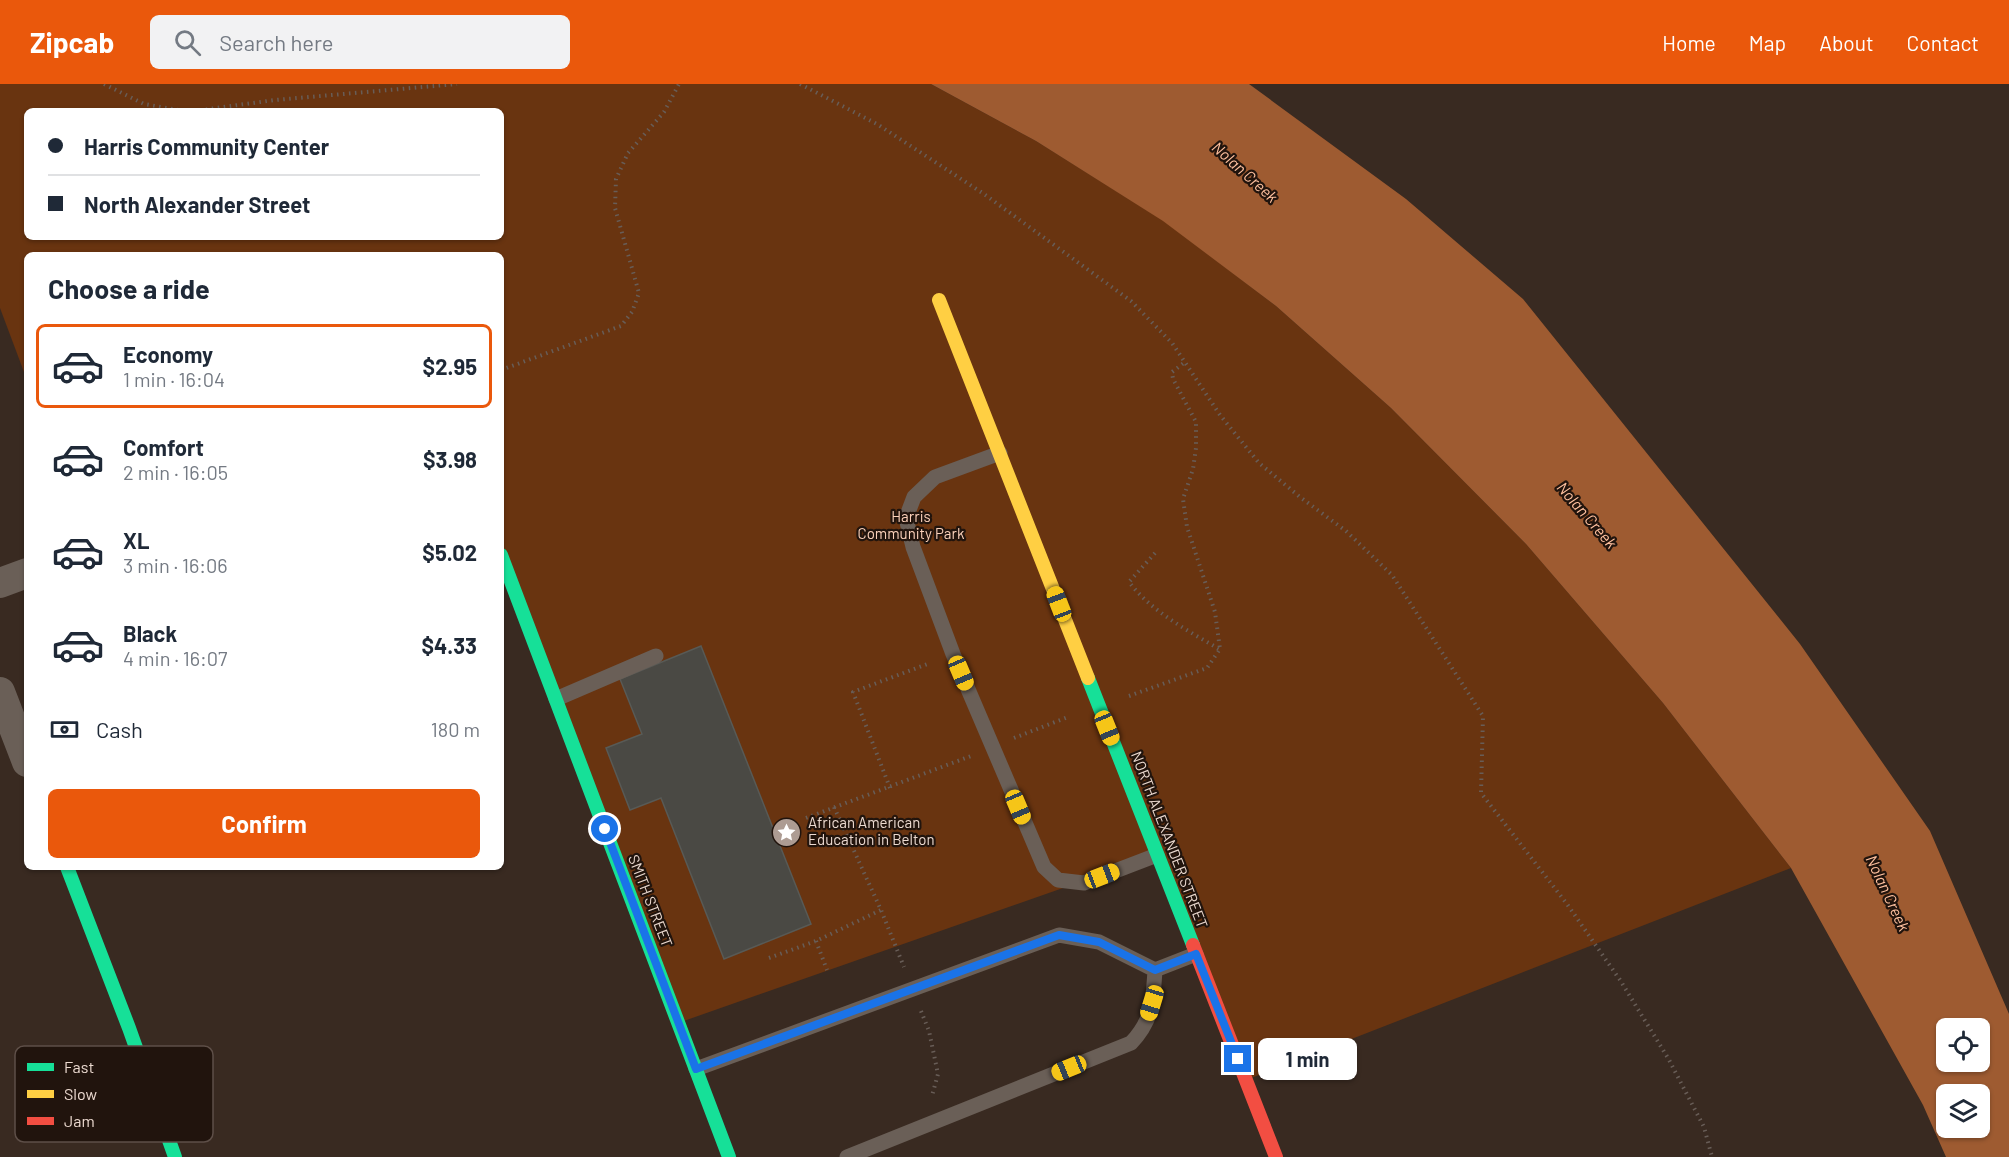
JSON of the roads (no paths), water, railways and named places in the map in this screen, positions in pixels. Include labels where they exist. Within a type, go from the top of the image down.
[{"type":"street","name":"NORTH ALEXANDER STREET","points":[[939,300],[1276,1157]]},
{"type":"street","name":"SMITH STREET","points":[[504,563],[729,1157]]},
{"type":"street","points":[[0,583],[24,574]]},
{"type":"street","points":[[0,692],[24,754]]},
{"type":"street","points":[[68,870],[135,1046]]},
{"type":"street","points":[[170,1142],[175,1157]]},
{"type":"lane","points":[[1000,453],[935,477],[914,497],[906,518],[913,547],[953,654],[1044,867],[1058,880],[1084,883],[1157,855]]},
{"type":"lane","points":[[556,699],[656,656]]},
{"type":"lane","points":[[696,1069],[1059,935],[1099,942],[1155,970],[1196,954]]},
{"type":"lane","points":[[847,1157],[1131,1043],[1144,1030],[1152,1003],[1155,970]]},
{"type":"water","name":"Nolan Creek","points":[[931,84],[1249,84],[1406,199],[1523,299],[1800,644],[1930,831],[2009,1014],[2009,1157],[1946,1157],[1938,1138],[1990,1138],[1990,1084],[1936,1084],[1936,1134],[1923,1105],[1791,868],[1663,703],[1526,544],[1391,408],[1276,306],[1163,221],[1036,141]]},
{"type":"place","name":"African American Education in Belton","points":[[787,832]]},
{"type":"park label","name":"Harris Community Park","points":[[911,526]]}]
